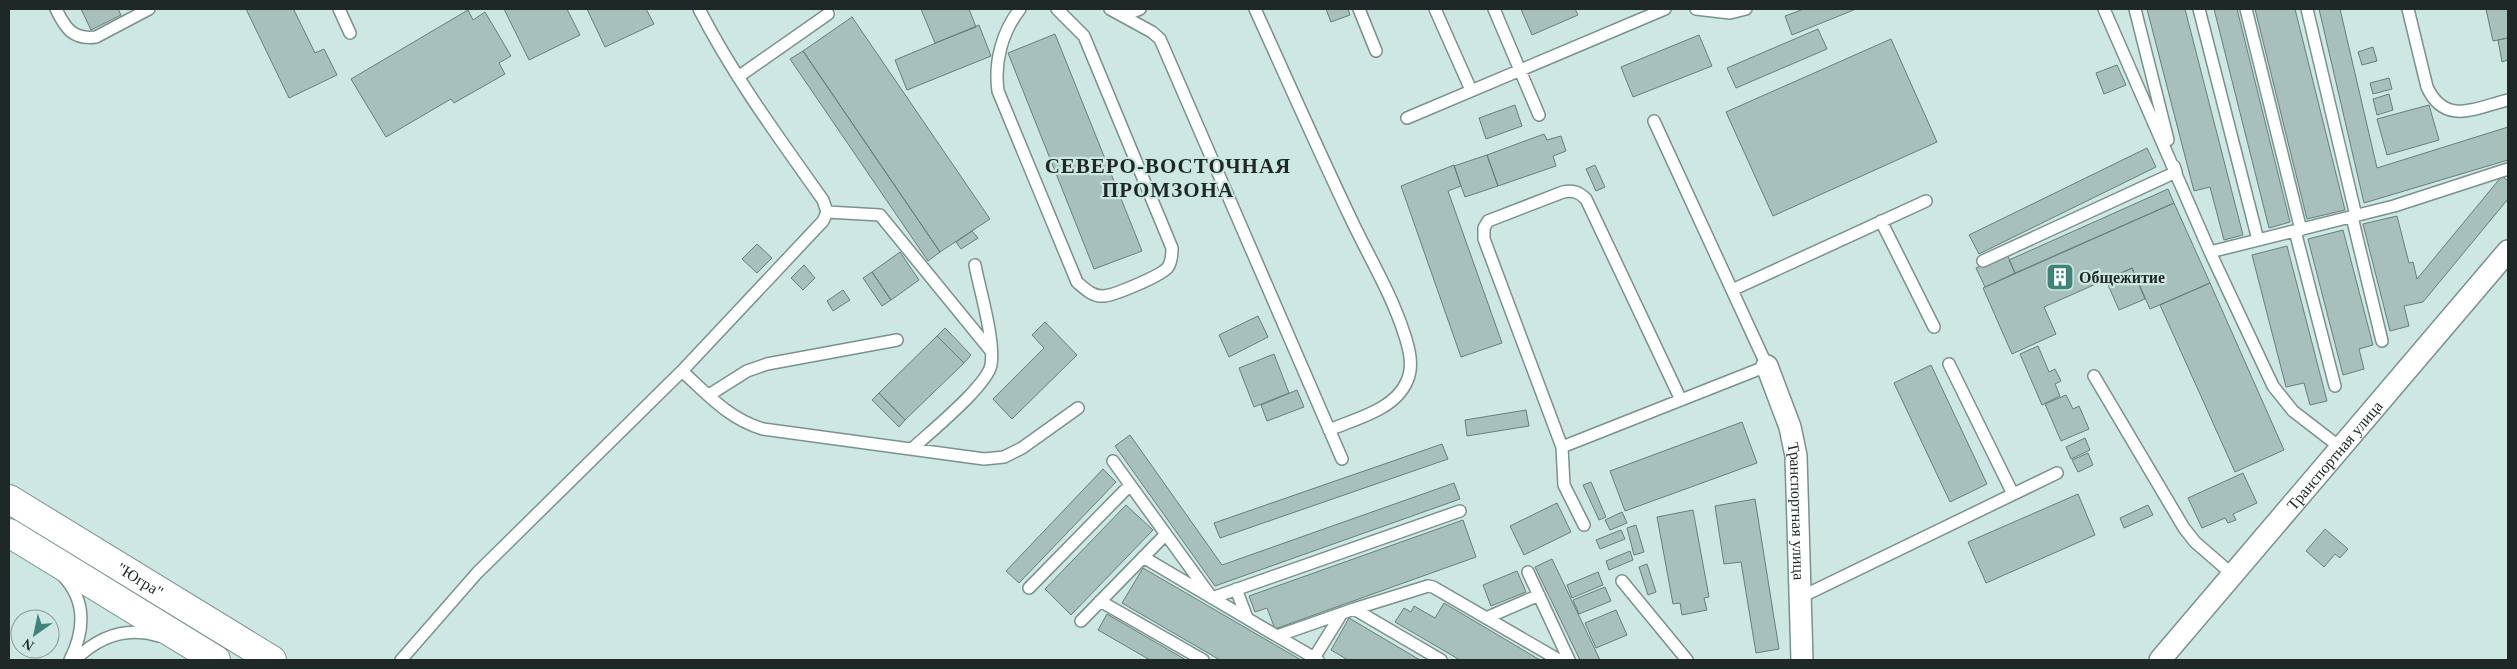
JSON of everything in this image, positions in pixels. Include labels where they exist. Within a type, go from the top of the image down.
[{"type":"highway","name":"\"Югра\"","points":[[9,499],[272,660]]},
{"type":"highway","name":"\"Югра\"","points":[[9,533],[213,658]]},
{"type":"street","name":"Транспортная улица","points":[[2160,660],[2508,251]]},
{"type":"street","name":"Транспортная улица","points":[[1767,366],[1790,427],[1796,456],[1802,660]]},
{"type":"lane","points":[[56,9],[65,27],[72,33],[87,38],[96,37],[150,9]]},
{"type":"lane","points":[[339,9],[350,32]]},
{"type":"lane","points":[[401,660],[478,573],[682,371],[822,221],[827,212],[824,200],[738,77],[699,9]]},
{"type":"lane","points":[[1020,9],[1010,21],[1003,37],[996,78],[998,91],[1078,282],[1086,291],[1105,296],[1161,274],[1172,258],[1172,248],[1084,36],[1057,9]]},
{"type":"lane","points":[[1110,9],[1152,32],[1160,39],[1342,459]]},
{"type":"lane","points":[[1123,16],[1140,9]]},
{"type":"lane","points":[[1255,9],[1382,281],[1404,332],[1409,352],[1411,366],[1408,380],[1401,393],[1390,403],[1329,430]]},
{"type":"lane","points":[[1359,9],[1376,51]]},
{"type":"lane","points":[[1435,9],[1472,90]]},
{"type":"lane","points":[[1494,9],[1539,115]]},
{"type":"lane","points":[[1407,118],[1666,9]]},
{"type":"lane","points":[[1696,9],[1730,13],[1746,9]]},
{"type":"lane","points":[[2104,9],[2210,252],[2273,386],[2293,411],[2341,448]]},
{"type":"lane","points":[[2135,9],[2176,172]]},
{"type":"lane","points":[[2199,9],[2258,240]]},
{"type":"lane","points":[[2246,9],[2335,386]]},
{"type":"lane","points":[[2307,9],[2382,341]]},
{"type":"lane","points":[[2408,9],[2427,87],[2432,99],[2441,107],[2450,111],[2460,112],[2508,100]]},
{"type":"lane","points":[[738,77],[828,14]]},
{"type":"lane","points":[[1562,447],[1767,366],[1654,121]]},
{"type":"lane","points":[[2210,252],[2394,206],[2508,168]]},
{"type":"lane","points":[[1983,261],[2176,172]]},
{"type":"lane","points":[[1584,525],[1564,485],[1562,447],[1484,239],[1484,228],[1488,221],[1496,216],[1563,192],[1570,190],[1580,193],[1586,199],[1681,400]]},
{"type":"lane","points":[[1732,290],[1926,201]]},
{"type":"lane","points":[[827,212],[880,215],[991,351]]},
{"type":"lane","points":[[1881,221],[1934,327]]},
{"type":"lane","points":[[912,448],[981,383],[991,366],[991,351],[975,265]]},
{"type":"lane","points":[[708,395],[747,370],[767,364],[897,340]]},
{"type":"lane","points":[[1949,364],[2013,494]]},
{"type":"lane","points":[[682,371],[730,415],[745,424],[763,429],[984,458],[1004,457],[1022,448],[1078,408]]},
{"type":"lane","points":[[2094,376],[2184,528],[2195,542],[2233,575]]},
{"type":"lane","points":[[1113,461],[1212,598]]},
{"type":"lane","points":[[1801,598],[2057,473]]},
{"type":"lane","points":[[1029,588],[1130,485]]},
{"type":"lane","points":[[1212,598],[1460,510]]},
{"type":"lane","points":[[1081,621],[1166,534]]},
{"type":"lane","points":[[43,553],[71,584],[82,614],[78,645],[70,660]]},
{"type":"lane","points":[[1143,557],[1316,659],[1342,613]]},
{"type":"lane","points":[[1528,572],[1569,660]]},
{"type":"lane","points":[[1622,581],[1688,660]]},
{"type":"lane","points":[[1277,636],[1428,586],[1433,587],[1559,660]]},
{"type":"lane","points":[[1236,589],[1247,618]]},
{"type":"lane","points":[[1486,618],[1539,595]]},
{"type":"lane","points":[[1100,600],[1203,660]]},
{"type":"lane","points":[[1354,609],[1441,660]]},
{"type":"lane","points":[[75,660],[86,649],[104,637],[122,632],[147,632],[213,658]]},
{"type":"building","points":[[81,9],[118,9],[121,15],[91,30]]},
{"type":"building","points":[[246,9],[296,9],[294,10],[315,53],[324,49],[337,75],[289,98]]},
{"type":"building","points":[[504,9],[567,9],[580,35],[529,60]]},
{"type":"building","points":[[587,9],[646,9],[654,24],[605,47]]},
{"type":"building","points":[[921,9],[969,9],[976,27],[935,43]]},
{"type":"building","points":[[1326,9],[1348,9],[1350,15],[1331,22]]},
{"type":"building","points":[[1521,9],[1575,9],[1578,15],[1532,35]]},
{"type":"building","points":[[1804,9],[1856,9],[1792,35],[1785,16]]},
{"type":"building","points":[[2147,9],[2185,9],[2243,235],[2224,240],[2210,187],[2194,191]]},
{"type":"building","points":[[2214,9],[2237,9],[2290,222],[2269,228]]},
{"type":"building","points":[[2255,9],[2295,9],[2345,210],[2307,219]]},
{"type":"building","points":[[2319,9],[2340,9],[2377,168],[2508,127],[2508,160],[2364,203]]},
{"type":"building","points":[[2486,9],[2508,9],[2508,38],[2493,41]]},
{"type":"building","points":[[468,10],[473,20],[485,12],[511,56],[499,63],[505,74],[454,103],[451,99],[386,137],[351,79]]},
{"type":"building","points":[[852,17],[990,219],[940,252],[803,51]]},
{"type":"building","points":[[979,25],[991,56],[907,90],[895,60]]},
{"type":"building","points":[[1818,29],[1827,49],[1736,88],[1727,68]]},
{"type":"building","points":[[1055,34],[1142,251],[1094,269],[1008,53]]},
{"type":"building","points":[[1699,35],[1712,66],[1633,97],[1621,67]]},
{"type":"building","points":[[2508,38],[2508,60],[2502,62],[2498,40]]},
{"type":"building","points":[[1891,39],[1937,142],[1773,216],[1726,112]]},
{"type":"building","points":[[2373,47],[2377,61],[2362,65],[2358,52]]},
{"type":"building","points":[[803,51],[940,252],[928,261],[790,59]]},
{"type":"building","points":[[2117,65],[2126,85],[2104,94],[2096,73]]},
{"type":"building","points":[[2389,78],[2392,89],[2373,94],[2370,83]]},
{"type":"building","points":[[2389,94],[2393,110],[2377,115],[2373,99]]},
{"type":"building","points":[[1515,105],[1522,126],[1486,139],[1479,118]]},
{"type":"building","points":[[2429,105],[2439,140],[2387,155],[2377,119]]},
{"type":"building","points":[[1544,134],[1547,140],[1561,136],[1566,151],[1553,156],[1556,166],[1498,186],[1487,155]]},
{"type":"building","points":[[2147,148],[2156,167],[1979,254],[1969,235]]},
{"type":"building","points":[[1487,155],[1498,186],[1465,197],[1454,166]]},
{"type":"building","points":[[1454,165],[1461,186],[1448,191],[1502,343],[1461,357],[1401,186]]},
{"type":"building","points":[[1595,165],[1605,187],[1596,191],[1586,169]]},
{"type":"building","points":[[2502,176],[2508,181],[2508,199],[2423,302],[2404,306],[2409,326],[2390,331],[2363,224],[2397,216],[2409,263],[2413,262],[2417,279]]},
{"type":"building","points":[[2168,189],[2174,203],[2015,273],[2009,260]]},
{"type":"building","name":"Общежитие","points":[[2174,203],[2210,283],[2150,309],[2132,268],[2044,307],[2056,334],[2012,354],[1983,288]]},
{"type":"building","points":[[2343,230],[2373,345],[2359,349],[2364,369],[2343,375],[2308,239]]},
{"type":"building","points":[[972,231],[978,238],[961,249],[956,242]]},
{"type":"building","points":[[757,244],[772,258],[757,273],[742,259]]},
{"type":"building","points":[[2287,246],[2327,401],[2310,405],[2304,383],[2286,387],[2252,255]]},
{"type":"building","points":[[900,252],[919,280],[891,300],[872,272]]},
{"type":"building","points":[[2007,254],[2015,273],[1985,287],[1976,268]]},
{"type":"building","points":[[804,265],[815,278],[803,290],[791,278]]},
{"type":"building","points":[[2132,268],[2145,299],[2119,310],[2106,280]]},
{"type":"building","points":[[872,272],[891,300],[882,306],[863,278]]},
{"type":"building","points":[[2210,283],[2284,450],[2235,472],[2160,305]]},
{"type":"building","points":[[843,290],[850,300],[833,311],[827,301]]},
{"type":"building","points":[[1258,316],[1268,337],[1229,357],[1219,335]]},
{"type":"building","points":[[1045,322],[1077,355],[1012,419],[993,399],[1044,348],[1032,335]]},
{"type":"building","points":[[945,328],[971,355],[964,363],[937,336]]},
{"type":"building","points":[[937,336],[964,363],[905,420],[879,393]]},
{"type":"building","points":[[2038,346],[2049,372],[2055,369],[2061,381],[2055,384],[2060,396],[2042,405],[2020,354]]},
{"type":"building","points":[[1274,354],[1289,393],[1254,407],[1239,368]]},
{"type":"building","points":[[1931,365],[1987,484],[1950,502],[1894,383]]},
{"type":"building","points":[[1297,390],[1304,407],[1267,421],[1261,405]]},
{"type":"building","points":[[879,393],[905,420],[899,427],[872,400]]},
{"type":"building","points":[[2066,395],[2073,409],[2079,406],[2089,429],[2061,441],[2045,404]]},
{"type":"building","points":[[1526,410],[1529,426],[1467,436],[1465,420]]},
{"type":"building","points":[[1742,422],[1757,463],[1625,511],[1610,471]]},
{"type":"building","points":[[1130,435],[1222,565],[1454,483],[1460,499],[1215,586],[1115,446]]},
{"type":"building","points":[[2085,438],[2090,450],[2071,459],[2066,447]]},
{"type":"building","points":[[1442,444],[1448,459],[1220,538],[1214,523]]},
{"type":"building","points":[[2088,453],[2093,465],[2078,472],[2072,460]]},
{"type":"building","points":[[1103,469],[1116,482],[1019,583],[1006,571]]},
{"type":"building","points":[[2243,473],[2257,503],[2233,514],[2236,520],[2228,523],[2225,518],[2202,528],[2188,498]]},
{"type":"building","points":[[1591,482],[1606,517],[1599,520],[1583,485]]},
{"type":"building","points":[[2078,494],[2095,535],[1986,583],[1968,542]]},
{"type":"building","points":[[1755,499],[1779,649],[1756,653],[1741,562],[1724,564],[1715,506]]},
{"type":"building","points":[[1557,503],[1571,532],[1524,555],[1510,526]]},
{"type":"building","points":[[1126,505],[1153,530],[1071,615],[1045,589]]},
{"type":"building","points":[[2148,505],[2153,515],[2124,528],[2120,518]]},
{"type":"building","points":[[1693,510],[1709,597],[1704,598],[1707,610],[1682,615],[1680,603],[1673,604],[1657,517]]},
{"type":"building","points":[[1622,512],[1627,523],[1610,530],[1605,520]]},
{"type":"building","points":[[1463,520],[1476,557],[1275,629],[1267,608],[1255,612],[1249,596]]},
{"type":"building","points":[[1636,525],[1644,552],[1634,555],[1627,528]]},
{"type":"building","points":[[2325,529],[2348,549],[2340,558],[2335,554],[2324,567],[2306,551]]},
{"type":"building","points":[[1621,530],[1625,539],[1600,549],[1596,540]]},
{"type":"building","points":[[1630,551],[1633,560],[1609,570],[1606,561]]},
{"type":"building","points":[[1552,559],[1600,660],[1580,660],[1535,567]]},
{"type":"building","points":[[1647,564],[1656,592],[1648,595],[1639,567]]},
{"type":"building","points":[[1143,568],[1301,660],[1220,660],[1122,603]]},
{"type":"building","points":[[1517,571],[1526,592],[1491,606],[1483,585]]},
{"type":"building","points":[[1598,572],[1603,585],[1572,598],[1567,585]]},
{"type":"building","points":[[1605,587],[1611,601],[1579,614],[1573,600]]},
{"type":"building","points":[[1444,603],[1540,660],[1460,660],[1395,622],[1404,608],[1411,612],[1414,606],[1435,618]]},
{"type":"building","points":[[1616,610],[1627,635],[1596,648],[1585,623]]},
{"type":"building","points":[[1107,614],[1186,660],[1150,660],[1098,630]]},
{"type":"building","points":[[1349,618],[1420,660],[1348,660],[1331,650]]},
{"type":"place","name":"Общежитие","points":[[2060,277]]},
{"type":"district","name":"СЕВЕРО-ВОСТОЧНАЯ ПРОМЗОНА","points":[[1168,178]]}]
